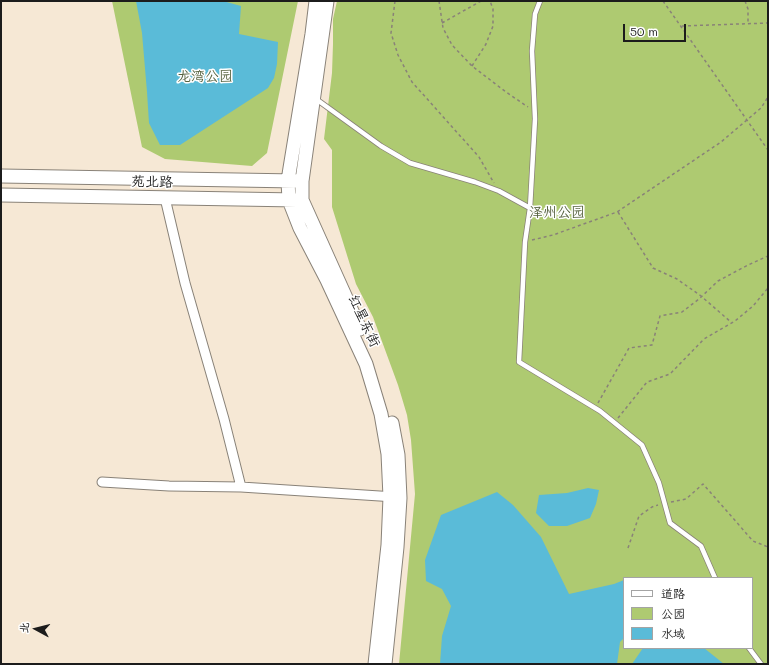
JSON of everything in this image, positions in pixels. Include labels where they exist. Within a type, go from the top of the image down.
[{"type":"main road","name":"红星东街","points":[[316,1],[288,181],[296,200],[300,228],[327,280],[366,364],[381,414],[395,497],[397,547],[385,664]]},
{"type":"main road","name":"红星东街","points":[[296,200],[302,181],[327,1]]},
{"type":"main road","name":"苑北路","points":[[1,176],[302,181]]},
{"type":"main road","name":"苑北路","points":[[1,195],[296,200]]},
{"type":"main road","name":"红星东街","points":[[375,664],[388,545],[395,497]]},
{"type":"street","points":[[165,198],[185,283],[224,419],[241,487]]},
{"type":"street","points":[[102,482],[169,486],[241,487],[395,497]]},
{"type":"lane","points":[[540,1],[535,14],[532,51],[534,111],[530,208],[525,242],[519,362],[595,408],[642,445],[659,484],[670,523],[701,546],[715,577]]},
{"type":"lane","points":[[313,96],[381,146],[410,163],[475,182],[499,191],[530,208]]},
{"type":"lane","points":[[750,649],[761,664]]},
{"type":"path","points":[[394,1],[391,33],[398,55],[412,82],[479,157],[499,191]]},
{"type":"path","points":[[439,1],[443,28],[452,45],[472,66],[534,111]]},
{"type":"path","points":[[442,23],[481,1]]},
{"type":"path","points":[[472,66],[486,44],[493,26],[493,9],[490,1]]},
{"type":"path","points":[[663,1],[746,121],[768,150]]},
{"type":"path","points":[[745,1],[748,9],[748,24]]},
{"type":"path","points":[[681,26],[768,23]]},
{"type":"path","points":[[525,242],[552,236],[617,212],[722,142],[760,108],[768,97]]},
{"type":"path","points":[[617,212],[653,268],[677,279],[701,296],[732,323]]},
{"type":"path","points":[[595,408],[630,348],[652,345],[660,316],[682,312],[718,281],[768,256]]},
{"type":"path","points":[[614,423],[647,382],[670,374],[704,339],[732,323],[753,306],[768,288]]},
{"type":"path","points":[[628,548],[639,516],[652,507],[686,499],[703,484],[753,541],[768,548]]},
{"type":"green space","name":"龙湾公园","points":[[112,1],[298,1],[267,153],[252,166],[165,159],[142,147]]},
{"type":"green space","name":"泽州公园","points":[[337,1],[768,1],[768,664],[399,664],[415,494],[411,440],[407,415],[398,385],[373,317],[356,284],[332,207],[332,150],[324,139],[332,73],[333,19]]},
{"type":"water","points":[[136,1],[223,1],[241,6],[239,34],[278,42],[277,64],[274,78],[268,88],[180,145],[160,145],[149,123],[142,33]]},
{"type":"water","points":[[588,488],[599,490],[596,504],[590,518],[567,526],[549,526],[536,513],[539,495],[567,493]]},
{"type":"water","points":[[497,492],[513,505],[541,537],[569,594],[614,584],[623,580],[623,639],[620,642],[617,664],[440,664],[442,636],[451,606],[442,589],[426,581],[425,560],[441,515]]},
{"type":"water","points":[[642,649],[705,649],[724,664],[632,664]]}]
